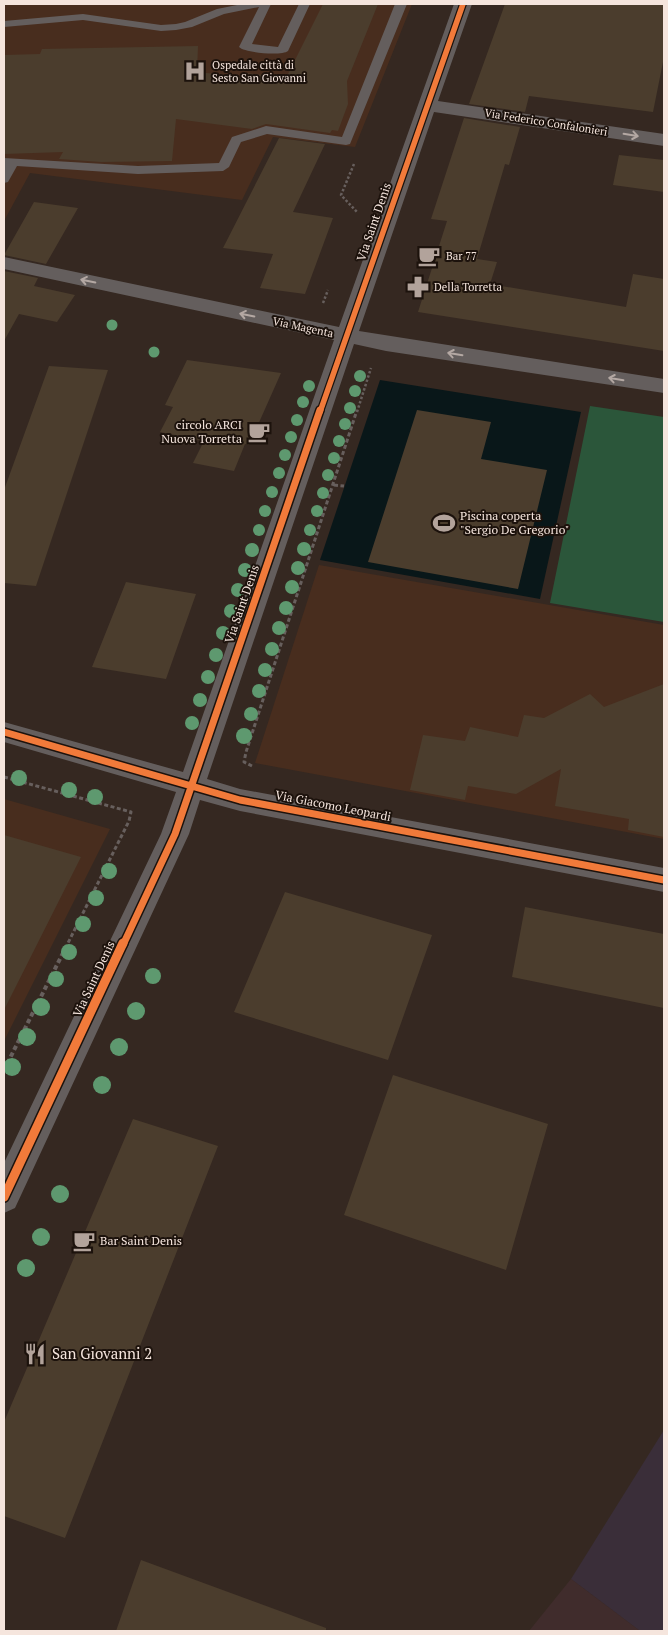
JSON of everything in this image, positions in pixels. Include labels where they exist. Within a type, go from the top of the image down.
[{"type":"street","name":"Via Saint Denis","points":[[4,1197],[175,834],[346,336],[463,4]]},
{"type":"street","name":"Via Federico Confalonieri","points":[[428,105],[664,140]]},
{"type":"street","name":"Via Magenta","points":[[4,263],[386,344],[664,386]]},
{"type":"street","name":"Via Giacomo Leopardi","points":[[4,732],[240,800],[664,880]]},
{"type":"lane","points":[[4,24],[83,17],[161,28],[176,27],[188,25],[221,11],[259,4]]},
{"type":"lane","points":[[266,4],[245,47],[282,51],[304,4]]},
{"type":"lane","points":[[4,179],[8,163],[138,170],[223,167],[236,140],[266,130],[346,141],[401,4]]},
{"type":"path","points":[[252,766],[244,762],[246,752],[372,365]]},
{"type":"path","points":[[297,479],[344,486]]},
{"type":"path","points":[[4,777],[131,812],[129,821],[4,1070]]},
{"type":"shaded area","name":"Ospedale città di Sesto San Giovanni","points":[[4,4],[412,4],[355,147],[273,137],[242,200],[30,173],[4,221]]},
{"type":"shaded area","name":"Piscina coperta \"Sergio De Gregorio\"","points":[[380,380],[581,412],[540,599],[320,560]]},
{"type":"shaded area","points":[[319,565],[664,625],[664,839],[255,763]]},
{"type":"shaded area","points":[[4,799],[110,829],[4,1041]]},
{"type":"shaded area","points":[[664,1430],[664,1631],[640,1631],[571,1579]]},
{"type":"shaded area","points":[[571,1579],[640,1631],[529,1631]]},
{"type":"green space","points":[[590,406],[664,417],[664,622],[550,603]]},
{"type":"building","points":[[323,4],[378,4],[347,81],[348,104],[338,131],[332,130],[330,133],[266,124],[252,129],[176,119],[172,161],[101,162],[59,159],[63,152],[4,154],[4,55],[40,54],[42,49],[198,46],[197,72],[245,77],[247,73],[286,78]]},
{"type":"building","points":[[505,4],[664,4],[664,57],[653,112],[529,96],[525,112],[469,104]]},
{"type":"building","points":[[464,118],[520,127],[509,165],[505,164],[477,259],[497,262],[490,284],[626,307],[633,274],[664,279],[664,351],[418,312],[447,221],[431,219]]},
{"type":"building","points":[[279,138],[325,144],[293,212],[333,218],[305,294],[260,288],[273,254],[223,248]]},
{"type":"building","points":[[619,155],[664,160],[664,192],[613,185]]},
{"type":"building","points":[[34,202],[78,208],[46,264],[4,255]]},
{"type":"building","points":[[4,271],[38,278],[34,286],[75,295],[57,322],[19,314],[4,341]]},
{"type":"building","points":[[187,360],[281,373],[249,445],[245,444],[234,471],[193,463],[204,441],[160,432],[173,407],[165,405]]},
{"type":"building","points":[[49,366],[108,370],[36,586],[4,583],[4,490]]},
{"type":"building","points":[[417,410],[491,422],[481,459],[547,470],[518,589],[368,562]]},
{"type":"building","points":[[126,582],[196,594],[166,679],[92,667]]},
{"type":"building","points":[[664,684],[664,837],[628,830],[629,819],[555,806],[561,769],[516,794],[468,786],[465,800],[410,790],[423,735],[465,741],[470,727],[518,737],[524,715],[544,718],[590,694],[604,707]]},
{"type":"building","points":[[4,835],[81,857],[4,1010]]},
{"type":"building","points":[[285,892],[432,935],[388,1060],[234,1012]]},
{"type":"building","points":[[525,907],[664,934],[664,1008],[512,977]]},
{"type":"building","points":[[393,1075],[548,1124],[506,1270],[344,1215]]},
{"type":"building","points":[[133,1119],[218,1146],[65,1538],[4,1516],[4,1422]]},
{"type":"building","points":[[141,1560],[326,1628],[326,1631],[116,1631]]},
{"type":"cycle path","points":[[4,1197],[175,834],[338,359],[463,4]]},
{"type":"cycle path","points":[[4,732],[240,800],[664,880]]},
{"type":"place","name":"Ospedale città di Sesto San Giovanni","points":[[195,71]]},
{"type":"place","name":"Bar 77","points":[[429,256]]},
{"type":"place","name":"Della Torretta","points":[[418,287]]},
{"type":"place","name":"circolo ARCI Nuova Torretta","points":[[259,432]]},
{"type":"place","name":"Piscina coperta \"Sergio De Gregorio\"","points":[[444,523]]},
{"type":"place","name":"Bar Saint Denis","points":[[84,1241]]},
{"type":"place","name":"San Giovanni 2","points":[[35,1354]]}]
